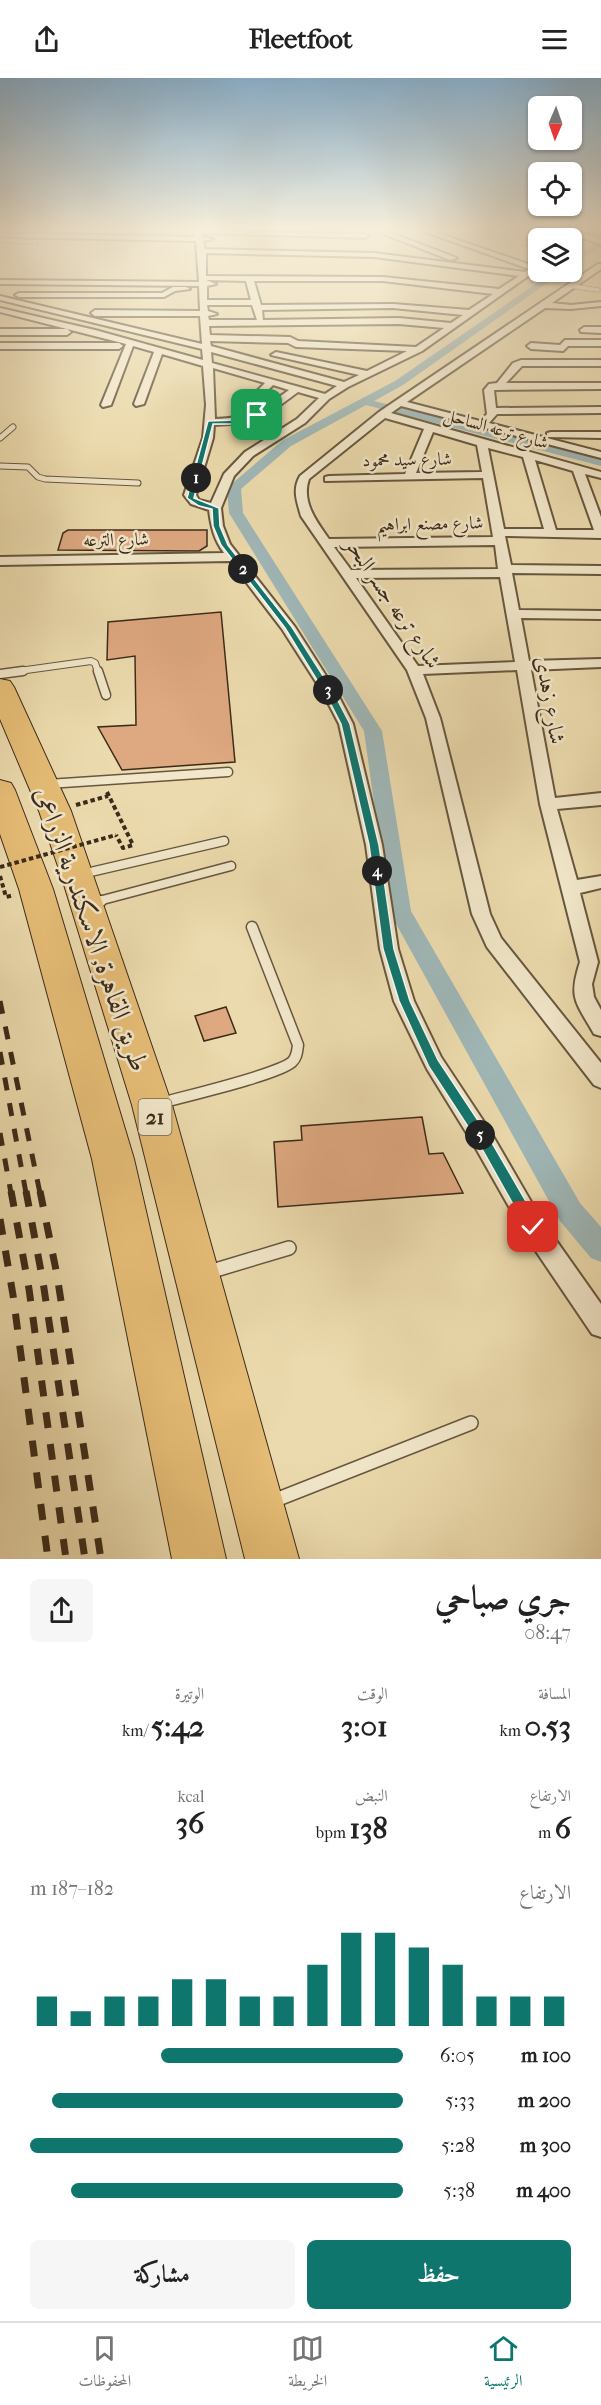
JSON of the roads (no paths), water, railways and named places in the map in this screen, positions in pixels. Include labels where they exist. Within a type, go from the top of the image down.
[{"type":"highway","name":"طريق القاهرة, الاسكندرية الزراعى","points":[[0,687],[50,798],[83,890],[152,1106],[272,1559]]},
{"type":"highway","name":"طريق القاهرة, الاسكندرية الزراعى","points":[[0,790],[36,889],[113,1159],[199,1559]]},
{"type":"street","points":[[17,300],[179,337],[205,332],[279,300]]},
{"type":"street","points":[[28,316],[49,308],[60,300]]},
{"type":"street","points":[[71,327],[85,316],[97,300]]},
{"type":"street","points":[[126,307],[129,300]]},
{"type":"street","points":[[203,300],[210,422],[190,495],[195,502],[216,508]]},
{"type":"street","points":[[237,300],[256,309],[399,321],[449,330]]},
{"type":"street","points":[[237,300],[256,309],[291,345]]},
{"type":"street","points":[[205,332],[256,309],[263,300]]},
{"type":"street","points":[[391,300],[403,332]]},
{"type":"street","points":[[429,300],[456,303],[447,311]]},
{"type":"street","points":[[489,300],[419,349],[345,385],[326,397],[301,421],[238,463],[223,485],[216,508],[217,526],[224,545],[288,627],[330,693],[346,724],[374,845],[389,949],[404,1001],[424,1043],[533,1227],[601,1325]]},
{"type":"street","name":"شارع ترعه جسر البحر","points":[[550,300],[383,414],[304,478],[301,486],[303,507],[414,670],[433,718],[479,904],[494,942],[601,1079]]},
{"type":"street","points":[[544,304],[571,307],[601,304]]},
{"type":"street","points":[[205,332],[256,309],[393,306],[472,313]]},
{"type":"street","points":[[256,309],[263,333],[299,333]]},
{"type":"street","points":[[0,310],[92,332],[326,397]]},
{"type":"street","points":[[151,324],[155,314]]},
{"type":"street","points":[[85,316],[155,314],[205,332],[264,364],[345,385]]},
{"type":"street","points":[[423,333],[449,330]]},
{"type":"street","points":[[584,330],[601,330]]},
{"type":"street","points":[[0,332],[92,332]]},
{"type":"street","points":[[531,346],[563,348],[567,342],[601,343]]},
{"type":"street","points":[[0,346],[140,345]]},
{"type":"street","points":[[264,364],[291,345],[419,349]]},
{"type":"street","points":[[106,405],[129,346]]},
{"type":"street","points":[[138,404],[159,351]]},
{"type":"street","points":[[300,360],[313,352]]},
{"type":"street","points":[[276,355],[331,363],[368,374]]},
{"type":"street","points":[[500,385],[516,365],[529,362],[601,363]]},
{"type":"street","points":[[252,401],[271,382]]},
{"type":"street","points":[[482,424],[489,419],[492,411],[490,387],[500,385],[601,386]]},
{"type":"street","points":[[210,422],[243,422],[267,410],[296,389]]},
{"type":"street","name":"شارع ترعه الساحل","points":[[399,403],[601,455]]},
{"type":"street","points":[[492,411],[601,410]]},
{"type":"street","name":"شارع ترعه الساحل","points":[[383,414],[601,475]]},
{"type":"street","points":[[409,477],[430,428]]},
{"type":"street","points":[[530,436],[601,435]]},
{"type":"street","name":"شارع زهدى","points":[[482,443],[486,475],[548,804],[570,888],[595,961]]},
{"type":"street","points":[[528,456],[551,533]]},
{"type":"street","points":[[578,469],[601,534]]},
{"type":"street","name":"شارع سيد محمود","points":[[328,479],[486,475]]},
{"type":"street","name":"شارع مصنع ابراهيم","points":[[327,543],[551,533],[601,534]]},
{"type":"street","name":"شارع الترعه","points":[[0,561],[233,557]]},
{"type":"street","points":[[349,574],[601,570]]},
{"type":"street","points":[[513,614],[601,615]]},
{"type":"street","points":[[414,670],[522,664],[601,663]]},
{"type":"street","points":[[548,804],[601,799]]},
{"type":"street","points":[[570,888],[601,882]]},
{"type":"street","points":[[595,961],[582,984],[584,998],[601,1028]]},
{"type":"lane","points":[[0,438],[12,427]]},
{"type":"lane","points":[[0,466],[28,467],[35,476],[45,479],[138,483]]},
{"type":"lane","points":[[0,674],[91,661],[95,663],[106,695]]},
{"type":"lane","points":[[50,798],[101,781],[228,772]]},
{"type":"lane","points":[[83,890],[224,841]]},
{"type":"lane","points":[[83,890],[231,866]]},
{"type":"lane","points":[[152,1106],[270,1072],[291,1063],[297,1055],[298,1045],[252,927]]},
{"type":"lane","points":[[198,1275],[289,1248]]},
{"type":"lane","points":[[258,1506],[471,1423]]},
{"type":"waterway","points":[[518,300],[399,383],[287,443],[234,488],[236,513],[373,731],[400,911],[570,1212],[601,1248]]},
{"type":"waterway","points":[[371,404],[601,462]]},
{"type":"railway","points":[[0,1001],[40,1193]]},
{"type":"railway","points":[[0,1052],[26,1193]]},
{"type":"railway","points":[[0,1133],[11,1193]]},
{"type":"railway","points":[[11,1191],[29,1289],[66,1559]]},
{"type":"railway","points":[[26,1191],[43,1282],[85,1559]]},
{"type":"railway","points":[[40,1191],[57,1275],[101,1559]]},
{"type":"railway","points":[[0,1219],[13,1295],[48,1559]]}]
